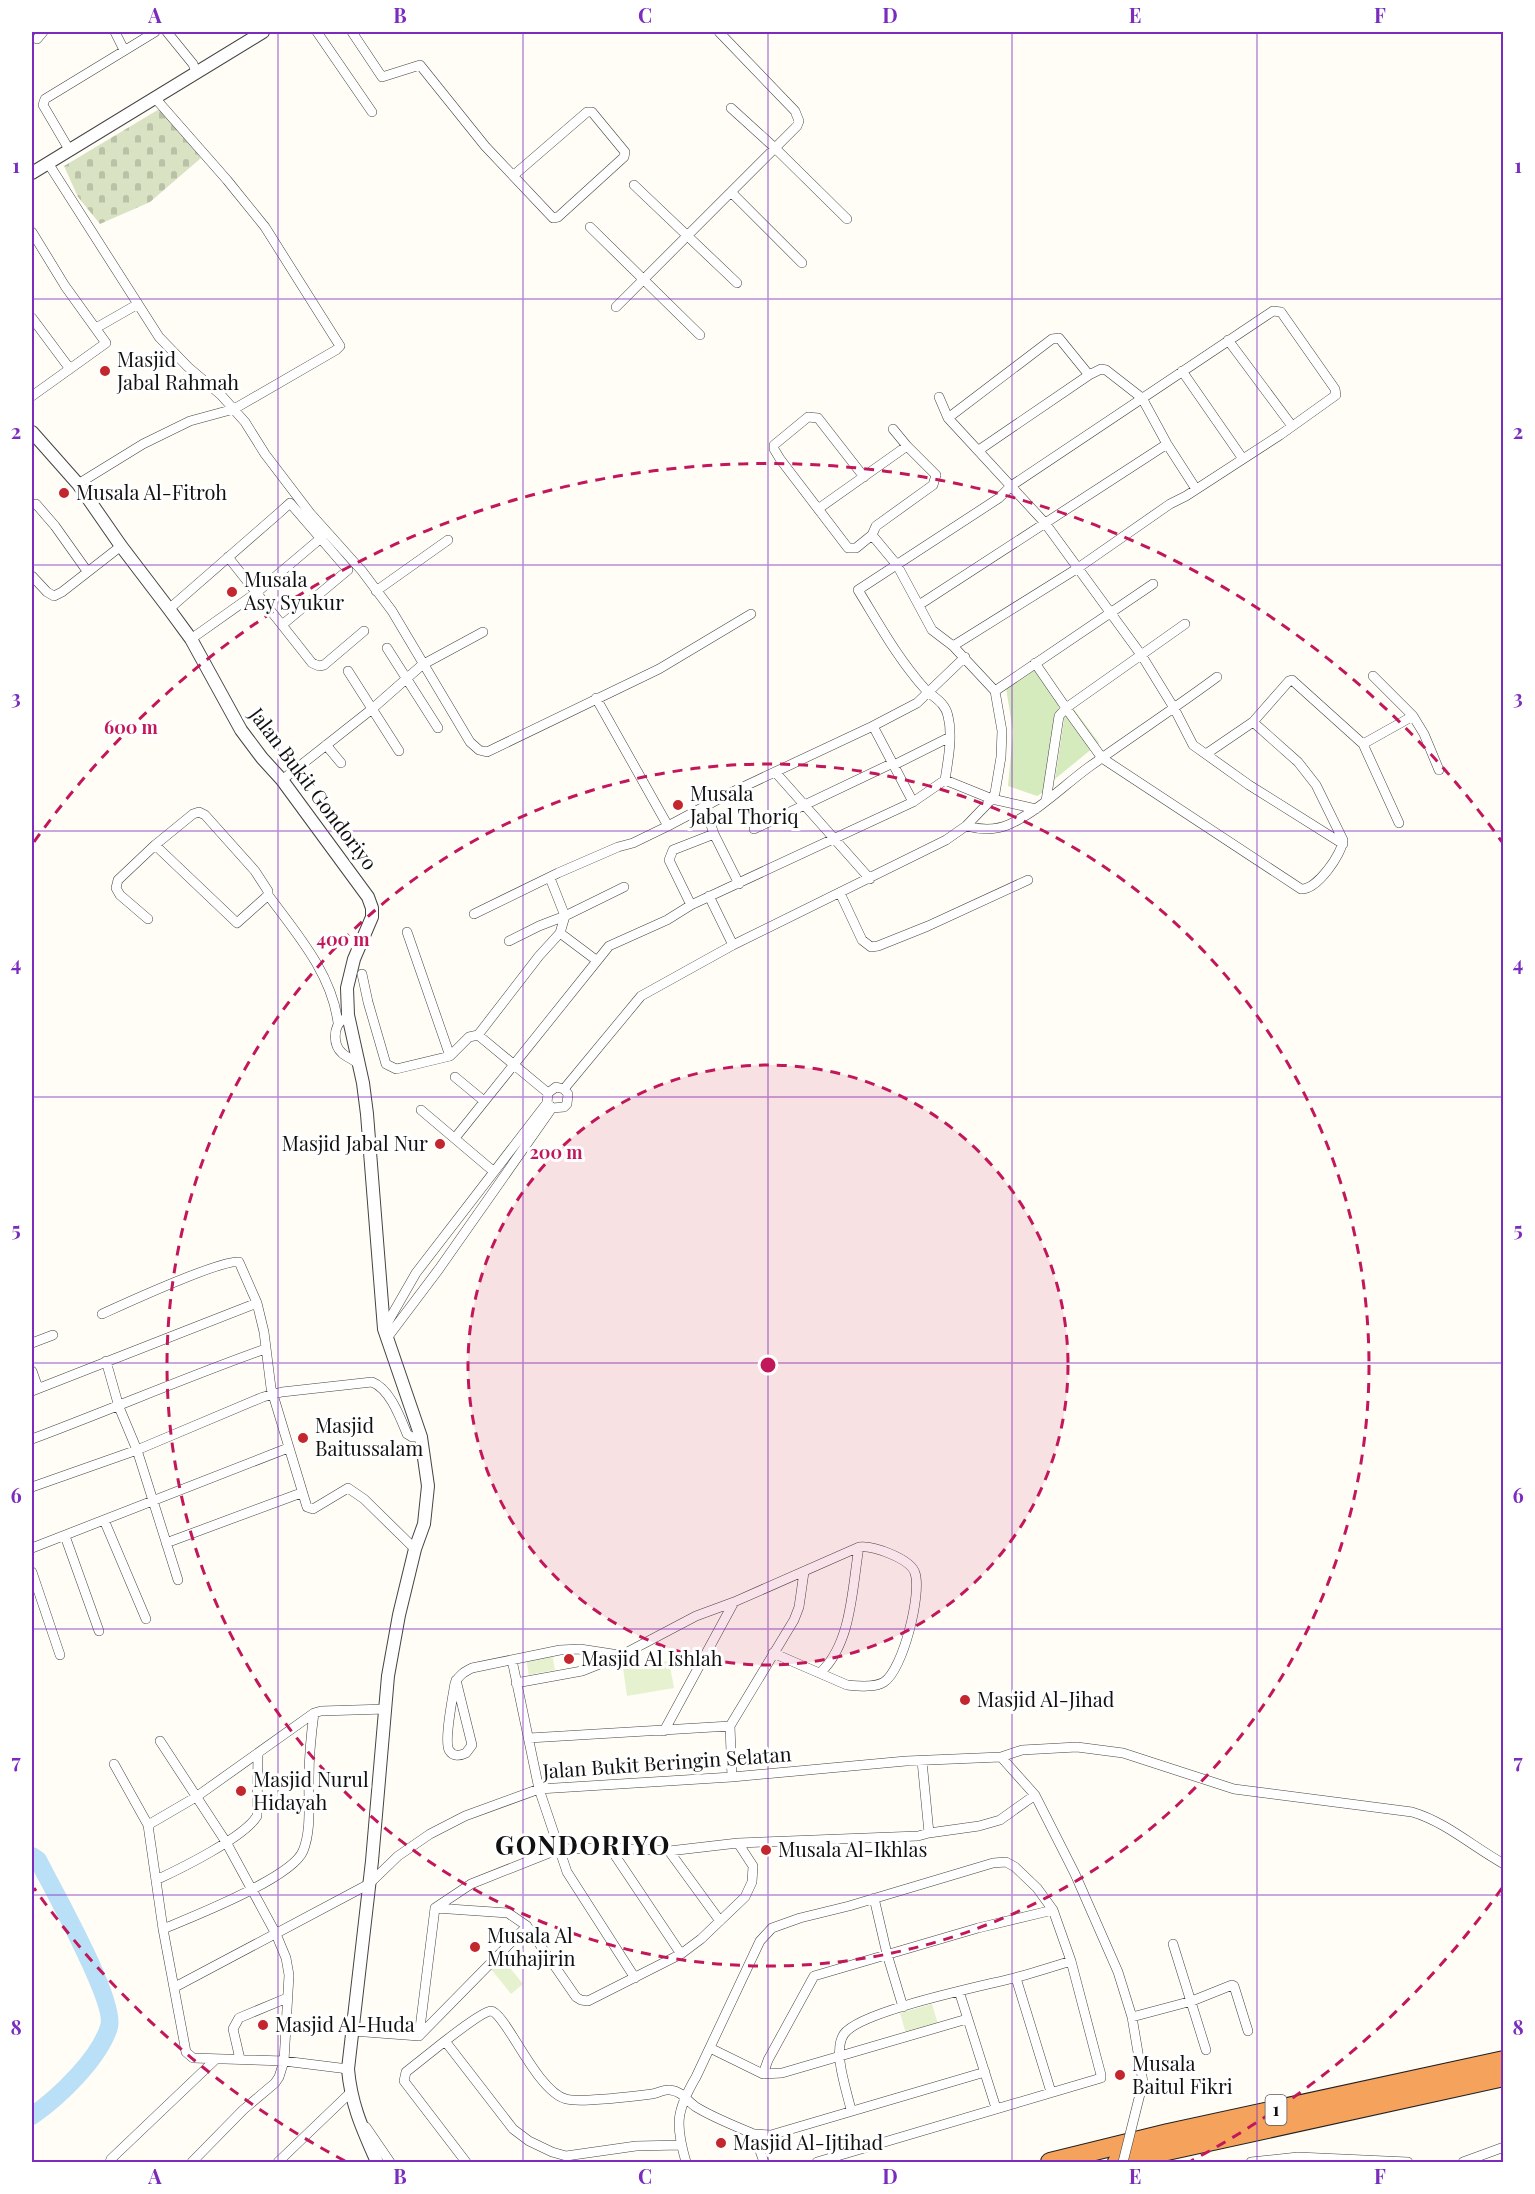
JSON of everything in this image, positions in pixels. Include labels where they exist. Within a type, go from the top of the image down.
[{"type":"highway","name":"1","points":[[1050,2163],[1168,2133],[1503,2060]]},
{"type":"highway","name":"1","points":[[1117,2163],[1503,2077]]},
{"type":"street","points":[[115,32],[124,50]]},
{"type":"street","points":[[70,151],[43,105],[45,99],[155,32]]},
{"type":"street","points":[[167,32],[193,64],[196,72]]},
{"type":"street","points":[[32,173],[262,32]]},
{"type":"street","points":[[317,32],[372,112]]},
{"type":"street","points":[[352,32],[382,77],[420,66],[485,146],[553,218],[556,218],[624,157],[625,152],[592,112],[587,112],[514,175]]},
{"type":"street","points":[[616,308],[797,126],[798,116],[719,32]]},
{"type":"street","points":[[78,484],[143,444],[190,421],[234,409],[340,346],[265,227],[228,180],[155,98]]},
{"type":"street","points":[[731,108],[847,219]]},
{"type":"street","points":[[48,163],[159,337],[234,409],[310,513],[362,571],[392,611],[422,665],[455,714],[470,742],[479,750],[487,752],[659,669],[750,614]]},
{"type":"street","points":[[634,184],[737,284]]},
{"type":"street","points":[[731,192],[802,263]]},
{"type":"street","points":[[590,227],[700,335]]},
{"type":"street","points":[[32,232],[65,286],[106,341],[106,344],[32,396]]},
{"type":"street","points":[[96,328],[138,304]]},
{"type":"street","points":[[455,1138],[609,946],[667,920],[709,896],[913,802],[945,780],[950,737],[949,722],[943,704],[929,693],[908,670],[858,590],[999,498],[1011,486],[1228,340],[1277,310],[1337,392],[1331,399],[1243,459],[1170,504],[1078,568],[953,646]]},
{"type":"street","points":[[32,318],[70,369]]},
{"type":"street","points":[[948,418],[1054,338],[1061,339],[1089,375]]},
{"type":"street","points":[[1228,340],[1292,426]]},
{"type":"street","points":[[979,450],[1101,369],[1106,370],[1142,398],[1167,444],[1196,489]]},
{"type":"street","points":[[1182,371],[1243,459]]},
{"type":"street","points":[[939,397],[948,418],[1045,524],[1111,612],[1142,656],[1174,708],[1193,745],[1249,785],[1343,844]]},
{"type":"street","points":[[864,477],[818,418],[808,417],[774,445],[774,449],[848,548],[856,548],[872,534],[876,526],[933,485],[937,479],[936,475],[893,429]]},
{"type":"street","name":"Jalan Bukit Gondoriyo","points":[[32,432],[78,484],[191,639],[241,730],[356,878],[372,908],[372,917],[350,973],[347,988],[348,1015],[363,1083],[367,1114],[385,1333],[421,1437],[428,1486],[424,1524],[415,1549],[399,1615],[388,1676],[369,1884],[348,2069],[350,2093],[377,2163]]},
{"type":"street","points":[[919,605],[1167,444]]},
{"type":"street","points":[[818,508],[907,446]]},
{"type":"street","points":[[169,609],[290,503],[348,570],[282,625]]},
{"type":"street","points":[[36,504],[87,571]]},
{"type":"street","points":[[564,1089],[641,996],[733,945],[946,840],[966,826],[992,799],[1001,758],[1002,731],[995,691],[965,657],[932,630],[897,565],[872,534]]},
{"type":"street","points":[[191,639],[256,592],[321,538]]},
{"type":"street","points":[[376,591],[448,540]]},
{"type":"street","points":[[32,576],[46,592],[54,596],[121,546]]},
{"type":"street","points":[[228,557],[312,663],[320,666],[364,631]]},
{"type":"street","points":[[995,691],[1152,584]]},
{"type":"street","points":[[1046,801],[1059,716],[1066,708],[1185,624]]},
{"type":"street","points":[[282,780],[372,709],[422,665],[483,632]]},
{"type":"street","points":[[387,648],[438,728]]},
{"type":"street","points":[[474,914],[558,873],[668,826],[917,703],[965,657]]},
{"type":"street","points":[[1035,663],[1102,758],[1301,889],[1310,888],[1318,882],[1343,844],[1343,840],[1316,785],[1298,762],[1253,722]]},
{"type":"street","points":[[348,671],[399,751]]},
{"type":"street","points":[[1373,676],[1413,716],[1424,734],[1439,770]]},
{"type":"street","points":[[966,826],[980,830],[994,829],[1009,825],[1036,809],[1102,758],[1217,677]]},
{"type":"street","points":[[1206,754],[1253,722],[1286,683],[1292,680],[1363,744],[1399,823]]},
{"type":"street","points":[[596,698],[668,826]]},
{"type":"street","points":[[1363,744],[1413,716]]},
{"type":"street","points":[[873,726],[913,802]]},
{"type":"street","points":[[754,829],[950,737]]},
{"type":"street","points":[[326,745],[341,763]]},
{"type":"street","points":[[776,773],[806,804],[870,879]]},
{"type":"street","points":[[945,780],[992,799],[1036,809]]},
{"type":"street","points":[[705,807],[714,834],[739,884]]},
{"type":"street","points":[[148,919],[120,895],[116,888],[118,880],[155,845],[193,814],[199,812],[205,815],[255,871],[268,891],[268,895],[324,976],[335,1003],[338,1023],[335,1036],[339,1050],[359,1064]]},
{"type":"street","points":[[691,905],[669,860],[670,854],[673,850],[714,834]]},
{"type":"street","points":[[155,845],[237,923],[268,895]]},
{"type":"street","points":[[362,974],[386,1064],[389,1067],[396,1069],[450,1056],[469,1037],[478,1035],[539,956],[560,933],[565,916],[550,878]]},
{"type":"street","points":[[840,893],[862,940],[871,947],[928,926],[1028,880]]},
{"type":"street","points":[[509,941],[624,887]]},
{"type":"street","points":[[709,896],[733,945]]},
{"type":"street","points":[[407,932],[450,1056]]},
{"type":"street","points":[[560,933],[596,960]]},
{"type":"street","points":[[338,1023],[348,1015]]},
{"type":"street","points":[[385,1333],[439,1269],[549,1101],[556,1088],[564,1089],[568,1094],[567,1104],[559,1109],[549,1101],[513,1064],[478,1035]]},
{"type":"street","points":[[454,1077],[484,1101]]},
{"type":"street","points":[[385,1333],[416,1273],[549,1101]]},
{"type":"street","points":[[421,1110],[493,1171]]},
{"type":"street","points":[[102,1314],[231,1262],[239,1262],[256,1303],[264,1332],[273,1394],[307,1507],[313,1509],[348,1488],[364,1499],[415,1549]]},
{"type":"street","points":[[32,1371],[35,1390],[256,1303]]},
{"type":"street","points":[[32,1342],[53,1335]]},
{"type":"street","points":[[32,1439],[265,1349]]},
{"type":"street","points":[[106,1361],[119,1407],[137,1450],[178,1580]]},
{"type":"street","points":[[32,1487],[137,1450],[273,1394],[372,1382],[387,1395],[407,1434],[412,1437],[421,1437]]},
{"type":"street","points":[[32,1548],[288,1448]]},
{"type":"street","points":[[166,1543],[301,1493]]},
{"type":"street","points":[[104,1520],[146,1619]]},
{"type":"street","points":[[65,1536],[99,1631]]},
{"type":"street","points":[[821,1672],[832,1661],[842,1640],[859,1547]]},
{"type":"street","points":[[516,1683],[573,1674],[622,1655],[696,1616],[734,1602],[859,1547],[880,1549],[911,1565],[915,1572],[916,1582],[913,1617],[902,1652],[891,1675],[884,1682],[859,1686],[847,1685],[773,1653]]},
{"type":"street","points":[[32,1572],[60,1654]]},
{"type":"street","points":[[732,1777],[730,1726],[796,1613],[804,1572]]},
{"type":"street","points":[[664,1731],[734,1602]]},
{"type":"street","points":[[456,1680],[472,1745],[468,1752],[462,1755],[454,1755],[448,1749],[448,1732],[456,1680],[462,1673],[472,1668],[532,1654],[566,1649],[622,1655]]},
{"type":"street","points":[[512,1660],[539,1790],[567,1872],[635,1978]]},
{"type":"street","points":[[148,1825],[196,1797],[314,1713],[386,1709]]},
{"type":"street","points":[[163,1929],[252,1890],[295,1863],[303,1852],[308,1827],[310,1753],[314,1713]]},
{"type":"street","points":[[529,1738],[730,1726]]},
{"type":"street","points":[[160,1742],[225,1842],[276,1934],[288,1968],[284,2061],[279,2077],[243,2110],[192,2163]]},
{"type":"street","name":"Jalan Bukit Beringin Selatan","points":[[175,1987],[369,1884],[398,1856],[430,1834],[465,1816],[539,1790],[1000,1757],[1022,1750],[1077,1747],[1123,1753],[1234,1789],[1412,1812],[1429,1817],[1503,1864]]},
{"type":"street","points":[[156,1880],[225,1842],[252,1824],[258,1816],[258,1754]]},
{"type":"street","points":[[1000,1757],[1035,1795],[1075,1874],[1118,1972],[1132,2017],[1143,2082],[1123,2163]]},
{"type":"street","points":[[922,1761],[929,1833]]},
{"type":"street","points":[[114,1764],[148,1825],[163,1929],[183,2040],[189,2056],[284,2061],[348,2069]]},
{"type":"street","points":[[419,2036],[435,1908],[471,1884],[559,1849],[610,1848],[669,1851],[738,1843],[918,1836],[979,1827],[1000,1820],[1035,1795]]},
{"type":"street","points":[[435,1908],[508,1913],[527,1926],[576,1996],[588,2001],[681,1954],[701,1939],[745,1897],[752,1882],[753,1866],[738,1843]]},
{"type":"street","points":[[610,1848],[681,1954]]},
{"type":"street","points":[[669,1851],[720,1921]]},
{"type":"street","points":[[686,2163],[681,2145],[679,2117],[684,2095],[710,2048],[760,1941],[767,1931],[800,1918],[849,1906],[993,1863],[1006,1862],[1016,1867],[1037,1888],[1053,1910],[1071,1961],[1101,2074],[1099,2080],[996,2108],[817,2163]]},
{"type":"street","points":[[874,1898],[887,1954],[903,2007]]},
{"type":"street","points":[[763,2074],[768,2060],[814,1976],[978,1928],[1053,1910]]},
{"type":"street","points":[[352,2031],[419,2036],[527,1926]]},
{"type":"street","points":[[1173,1944],[1206,2050]]},
{"type":"street","points":[[851,2110],[839,2056],[844,2033],[851,2028],[903,2007],[959,1990],[1016,1978],[1071,1961]]},
{"type":"street","points":[[1016,1978],[1051,2092]]},
{"type":"street","points":[[1132,2017],[1192,2001],[1233,1986],[1248,2031]]},
{"type":"street","points":[[959,1990],[996,2108]]},
{"type":"street","points":[[240,2059],[233,2029],[239,2018],[287,1998]]},
{"type":"street","points":[[466,2163],[404,2081],[406,2072],[445,2041],[489,2011],[500,2016],[523,2056],[540,2077],[561,2097],[572,2100],[606,2098],[652,2094],[669,2090],[684,2095],[697,2107],[754,2134],[771,2135],[985,2072]]},
{"type":"street","points":[[710,2048],[763,2074],[782,2073],[967,2019]]},
{"type":"street","points":[[445,2041],[513,2129],[529,2141],[552,2152],[566,2156],[636,2146],[681,2145]]},
{"type":"street","points":[[111,2161],[216,2059]]},
{"type":"street","points":[[278,2163],[350,2093]]},
{"type":"street","points":[[355,2109],[390,2163]]},
{"type":"street","points":[[754,2134],[764,2163]]},
{"type":"street","points":[[1463,2163],[1503,2147]]},
{"type":"street","points":[[1251,2163],[1298,2157],[1408,2163]]},
{"type":"green space","points":[[161,108],[201,158],[150,202],[100,224],[78,197],[64,166]]},
{"type":"green space","points":[[1039,663],[1061,693],[1045,791],[1037,796],[1008,786],[1013,732],[1006,688]]},
{"type":"green space","points":[[1073,708],[1099,743],[1055,779],[1065,713]]},
{"type":"green space","points":[[552,1654],[555,1670],[529,1675],[526,1659]]},
{"type":"green space","points":[[669,1661],[674,1688],[627,1696],[623,1668]]},
{"type":"green space","points":[[503,1959],[523,1984],[511,1994],[491,1969]]},
{"type":"green space","points":[[932,2004],[938,2024],[906,2034],[900,2013]]},
{"type":"waterway","points":[[32,1856],[38,1860],[69,1919],[94,1971],[109,2014],[109,2027],[97,2052],[54,2099],[32,2116]]},
{"type":"place","name":"Masjid Jabal Rahmah","points":[[105,371]]},
{"type":"place","name":"Musala Al-Fitroh","points":[[64,493]]},
{"type":"place","name":"Musala Asy Syukur","points":[[232,592]]},
{"type":"place","name":"Musala Jabal Thoriq","points":[[678,805]]},
{"type":"place","name":"Masjid Jabal Nur","points":[[440,1144]]},
{"type":"place","name":"Masjid Baitussalam","points":[[303,1438]]},
{"type":"place","name":"Masjid Al Ishlah","points":[[569,1659]]},
{"type":"place","name":"Masjid Al-Jihad","points":[[965,1700]]},
{"type":"place","name":"Masjid Nurul Hidayah","points":[[241,1791]]},
{"type":"place","name":"Musala Al-Ikhlas","points":[[766,1850]]},
{"type":"place","name":"Musala Al Muhajirin","points":[[475,1947]]},
{"type":"place","name":"Masjid Al-Huda","points":[[263,2025]]},
{"type":"place","name":"Musala Baitul Fikri","points":[[1120,2075]]},
{"type":"place","name":"Masjid Al-Ijtihad","points":[[721,2143]]},
{"type":"district","name":"GONDORIYO","points":[[583,1846]]}]
